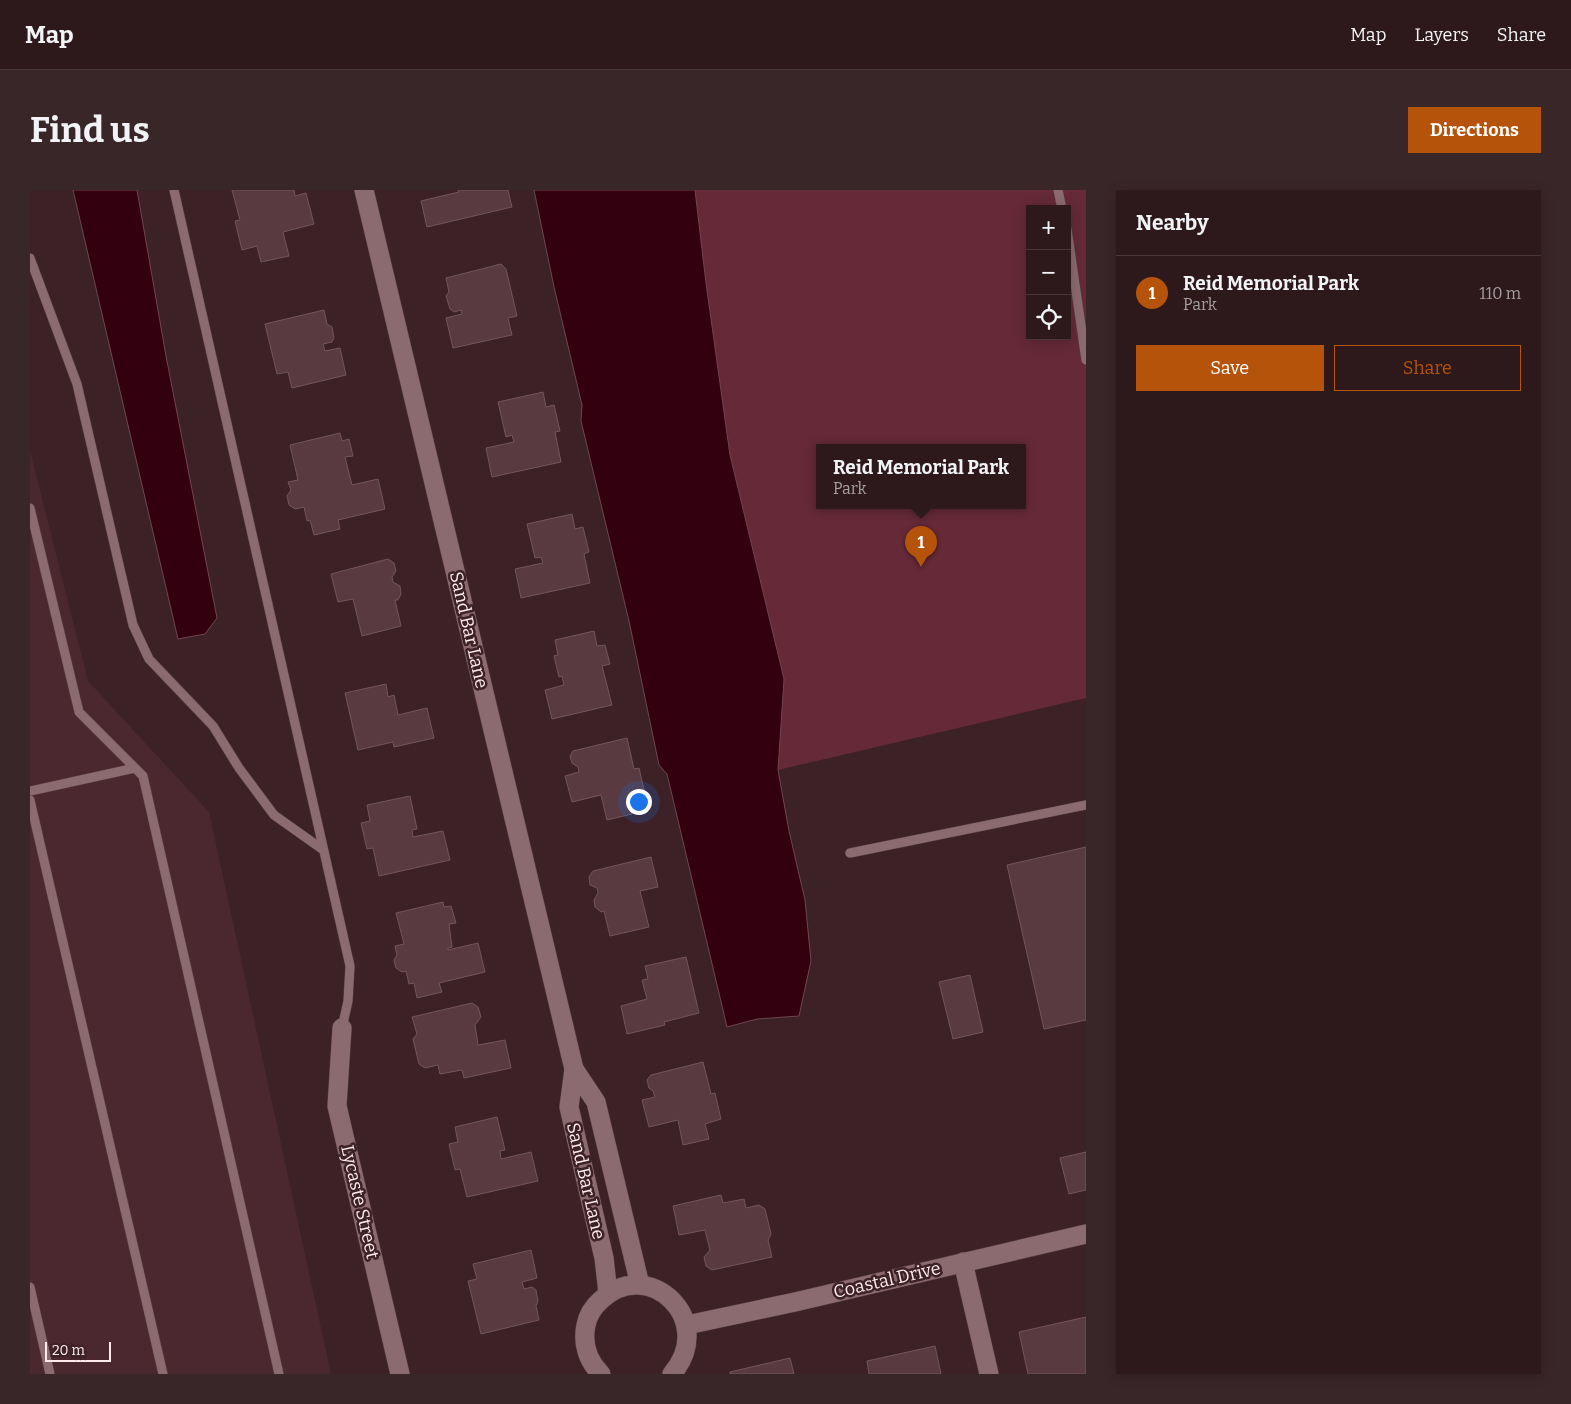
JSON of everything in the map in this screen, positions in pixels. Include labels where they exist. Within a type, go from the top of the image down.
[{"type":"street","name":"Sand Bar Lane","points":[[364,190],[574,1069],[570,1107],[604,1258],[608,1293]]},
{"type":"street","name":"Lycaste Street","points":[[342,1028],[337,1106],[400,1374]]},
{"type":"street","name":"Sand Bar Lane","points":[[574,1069],[596,1102],[640,1285]]},
{"type":"street","name":"Coastal Drive","points":[[687,1325],[795,1302],[1086,1234]]},
{"type":"street","points":[[963,1262],[989,1374]]},
{"type":"street","points":[[602,1374],[594,1367],[588,1357],[585,1344],[585,1331],[588,1319],[594,1306],[608,1293],[621,1287],[640,1285],[663,1292],[677,1305],[687,1325],[688,1342],[680,1365],[672,1374]]},
{"type":"lane","points":[[174,190],[350,966],[348,1001],[342,1028]]},
{"type":"lane","points":[[1058,190],[1061,205]]},
{"type":"lane","points":[[1070,250],[1086,360]]},
{"type":"lane","points":[[30,258],[77,384],[132,625],[149,658],[212,726],[239,768],[274,815],[322,849]]},
{"type":"lane","points":[[30,508],[79,712],[143,776],[279,1374]]},
{"type":"lane","points":[[30,791],[135,768]]},
{"type":"lane","points":[[30,800],[163,1374]]},
{"type":"lane","points":[[850,853],[1086,805]]},
{"type":"lane","points":[[30,1287],[50,1374]]},
{"type":"shaded area","points":[[73,190],[137,190],[166,356],[217,618],[205,634],[178,639]]},
{"type":"shaded area","points":[[534,190],[695,190],[730,455],[784,679],[778,770],[789,831],[805,900],[811,961],[799,1016],[757,1019],[727,1027],[667,774],[659,765],[629,621],[581,421],[582,405],[554,287]]},
{"type":"shaded area","points":[[695,190],[1086,190],[1086,698],[778,770],[784,679],[730,455]]},
{"type":"shaded area","points":[[30,451],[88,681],[209,812],[331,1374],[30,1374]]},
{"type":"building","points":[[232,190],[294,190],[295,196],[306,193],[314,224],[283,232],[289,256],[261,262],[257,246],[242,250],[235,221],[240,220]]},
{"type":"building","points":[[458,190],[508,190],[512,207],[427,227],[421,201],[459,192]]},
{"type":"building","points":[[501,264],[506,269],[517,316],[508,318],[512,335],[453,348],[446,318],[462,314],[461,310],[454,312],[450,309],[446,296],[449,292],[446,278]]},
{"type":"building","points":[[324,310],[327,324],[332,327],[334,338],[332,342],[323,344],[325,351],[340,348],[346,375],[292,388],[288,372],[277,374],[265,324]]},
{"type":"building","points":[[543,392],[546,407],[554,405],[560,431],[555,432],[561,462],[492,477],[486,448],[514,442],[512,435],[506,437],[498,402]]},
{"type":"building","points":[[340,433],[342,441],[349,439],[353,456],[345,457],[352,485],[378,479],[385,509],[338,520],[340,529],[314,535],[310,520],[307,521],[304,507],[295,509],[289,505],[287,496],[291,490],[288,482],[298,480],[290,445]]},
{"type":"building","points":[[572,514],[575,529],[583,527],[589,552],[584,554],[590,583],[521,598],[515,569],[543,563],[541,557],[535,558],[527,524]]},
{"type":"building","points":[[388,559],[394,563],[396,571],[392,577],[393,582],[400,586],[401,594],[398,600],[395,600],[401,626],[362,636],[353,599],[338,602],[331,574]]},
{"type":"building","points":[[594,631],[597,646],[605,645],[610,664],[602,666],[612,705],[552,719],[545,690],[564,685],[562,676],[559,677],[554,656],[558,655],[555,640]]},
{"type":"building","points":[[386,684],[388,697],[394,695],[398,715],[427,708],[434,738],[394,747],[393,742],[358,750],[345,693]]},
{"type":"building","points":[[627,738],[634,769],[639,768],[645,794],[628,798],[632,814],[607,820],[601,795],[572,802],[565,776],[579,772],[578,767],[572,763],[570,756],[573,751]]},
{"type":"building","points":[[410,796],[417,829],[412,830],[413,837],[443,831],[450,860],[379,876],[373,848],[367,849],[361,823],[370,821],[367,805]]},
{"type":"building","points":[[1086,847],[1086,1020],[1044,1029],[1007,865]]},
{"type":"building","points":[[651,857],[658,887],[640,891],[649,927],[610,936],[604,911],[601,912],[595,907],[594,900],[598,893],[597,888],[590,885],[589,877],[593,871]]},
{"type":"building","points":[[443,902],[444,907],[451,906],[456,923],[449,924],[452,947],[448,948],[448,950],[478,943],[485,972],[439,983],[442,992],[417,998],[414,983],[409,984],[406,971],[402,972],[396,968],[394,960],[397,955],[395,946],[404,944],[396,913]]},
{"type":"building","points":[[686,957],[699,1013],[664,1022],[665,1025],[627,1034],[621,1006],[647,999],[642,980],[648,979],[645,966]]},
{"type":"building","points":[[970,975],[983,1032],[953,1039],[939,982]]},
{"type":"building","points":[[472,1003],[478,1007],[481,1017],[475,1025],[478,1045],[505,1040],[511,1068],[464,1078],[462,1070],[440,1074],[438,1065],[425,1068],[419,1064],[413,1039],[417,1034],[412,1017]]},
{"type":"building","points":[[703,1062],[711,1094],[715,1093],[721,1119],[705,1124],[709,1139],[683,1145],[678,1120],[649,1127],[642,1100],[655,1097],[653,1091],[649,1088],[647,1080],[651,1075]]},
{"type":"building","points":[[497,1117],[505,1150],[500,1151],[501,1159],[531,1152],[538,1181],[467,1197],[460,1169],[455,1170],[449,1144],[458,1142],[455,1127]]},
{"type":"building","points":[[1086,1152],[1086,1190],[1069,1194],[1060,1158]]},
{"type":"building","points":[[721,1195],[723,1203],[744,1199],[746,1208],[759,1205],[765,1209],[771,1234],[768,1240],[772,1257],[712,1270],[706,1266],[704,1257],[710,1250],[705,1230],[679,1235],[673,1206]]},
{"type":"building","points":[[531,1250],[537,1278],[522,1282],[524,1289],[532,1287],[536,1290],[538,1301],[536,1306],[539,1320],[481,1334],[468,1281],[477,1279],[473,1264]]},
{"type":"building","points":[[1086,1317],[1086,1374],[1028,1374],[1019,1332]]},
{"type":"building","points":[[935,1346],[941,1374],[869,1374],[867,1361]]},
{"type":"building","points":[[790,1358],[794,1374],[730,1374],[730,1372]]},
{"type":"place","name":"Reid Memorial Park","points":[[921,567]]}]
